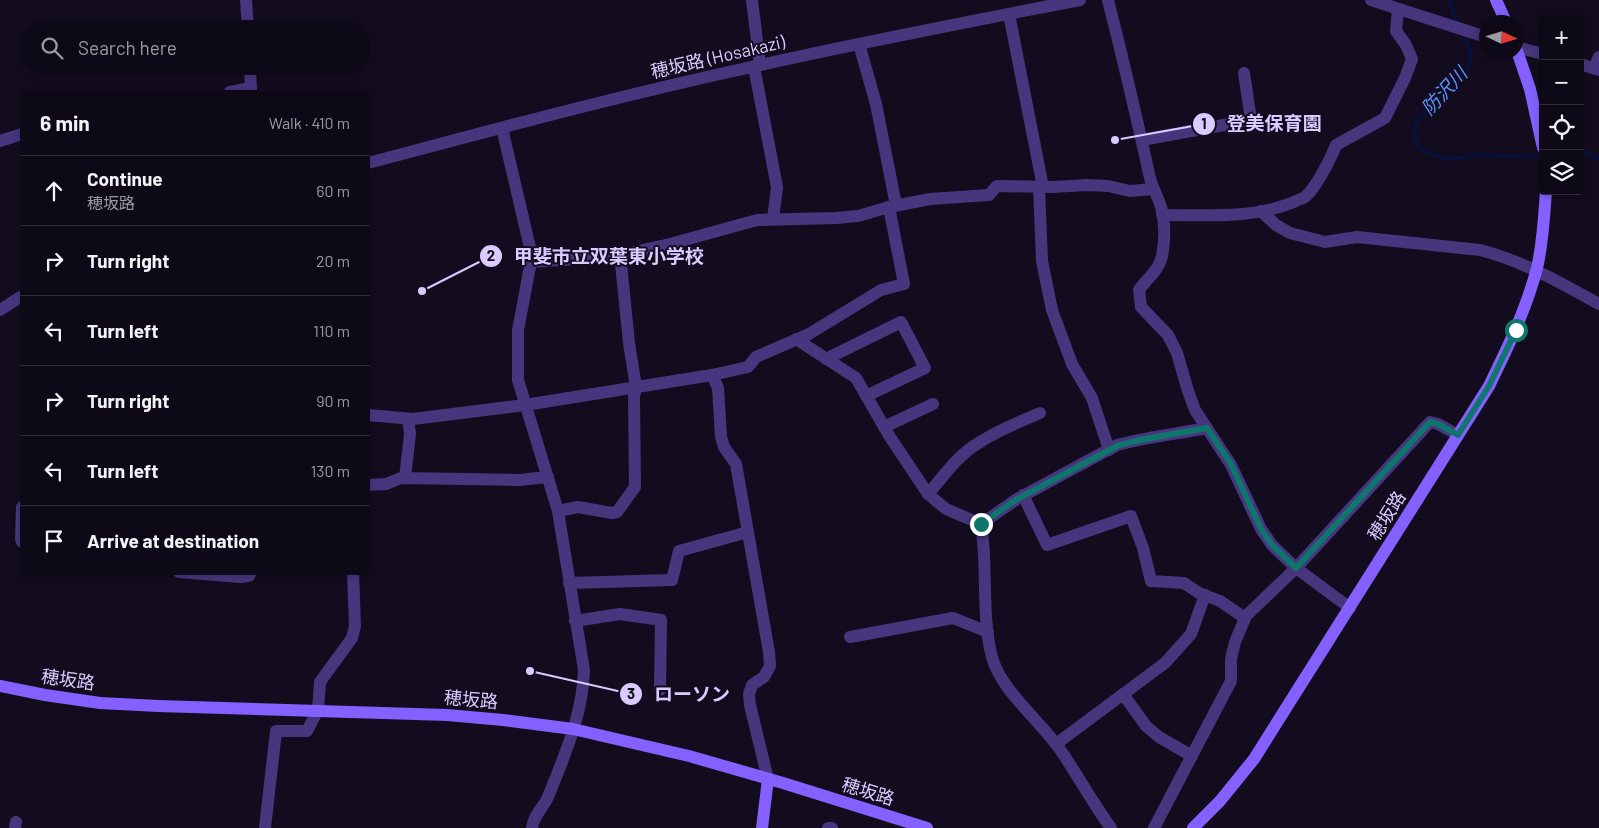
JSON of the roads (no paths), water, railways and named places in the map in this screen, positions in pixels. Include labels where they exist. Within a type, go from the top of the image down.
[{"type":"main road","points":[[1497,0],[1503,15]]},
{"type":"main road","points":[[1520,60],[1530,89],[1539,129]]},
{"type":"main road","name":"穂坂路","points":[[1192,828],[1220,801],[1254,759],[1489,386],[1528,300],[1544,227],[1546,195]]},
{"type":"main road","name":"穂坂路","points":[[0,686],[45,695],[100,702],[158,706],[447,715],[573,729],[689,756],[927,828]]},
{"type":"main road","points":[[763,824],[768,779]]},
{"type":"street","points":[[246,0],[247,20]]},
{"type":"street","points":[[752,0],[757,66],[776,187],[773,219]]},
{"type":"street","name":"穂坂路 (Hosakazi)","points":[[370,163],[599,102],[859,44],[1080,0]]},
{"type":"street","points":[[1108,0],[1133,96],[1152,188],[1161,207],[1164,228],[1162,256],[1158,269],[1146,280],[1139,290],[1141,307],[1168,335],[1177,353],[1195,410],[1231,464],[1261,529],[1272,545],[1296,568],[1350,608]]},
{"type":"street","points":[[1371,0],[1479,35]]},
{"type":"street","points":[[1162,215],[1242,214],[1281,207],[1305,197],[1317,181],[1336,145],[1385,118],[1405,78],[1412,60],[1406,45],[1396,32],[1398,9]]},
{"type":"street","points":[[1009,14],[1041,187],[1042,261],[1052,310],[1072,364],[1092,398],[1109,450]]},
{"type":"street","points":[[370,416],[408,419],[525,405],[712,375],[748,367],[756,356],[809,334],[881,290],[904,284],[876,104],[859,44]]},
{"type":"street","points":[[1524,49],[1539,53]]},
{"type":"street","points":[[1584,64],[1597,65]]},
{"type":"street","points":[[1142,140],[1251,120],[1244,73]]},
{"type":"street","points":[[250,75],[251,90]]},
{"type":"street","points":[[502,128],[532,256],[518,330],[518,380],[558,511],[584,670],[583,685],[573,729],[547,800],[533,821],[532,828]]},
{"type":"street","points":[[0,141],[20,135]]},
{"type":"street","points":[[531,262],[620,254],[670,244],[756,220],[858,216],[893,206],[930,199],[988,194],[997,186],[1108,186],[1130,191],[1152,188]]},
{"type":"street","points":[[1262,211],[1276,225],[1290,233],[1325,242],[1358,237],[1480,250],[1495,254],[1536,270],[1599,304]]},
{"type":"street","points":[[558,511],[578,507],[612,513],[617,512],[635,487],[634,397],[636,387],[629,343],[620,254]]},
{"type":"street","points":[[0,310],[20,297]]},
{"type":"street","points":[[826,359],[901,322],[924,368],[866,396]]},
{"type":"street","points":[[796,339],[856,378],[884,427],[928,494],[946,509],[981,524]]},
{"type":"street","points":[[712,375],[718,388],[721,437],[724,447],[736,464],[769,652],[770,666],[764,677],[752,685],[749,694],[768,779]]},
{"type":"street","points":[[884,427],[933,404]]},
{"type":"street","points":[[928,494],[953,464],[975,445],[1002,430],[1040,413]]},
{"type":"street","points":[[405,478],[410,434],[408,419]]},
{"type":"street","points":[[1154,828],[1231,681],[1231,659],[1235,642],[1246,618],[1296,568],[1430,422],[1438,424],[1458,435]]},
{"type":"street","points":[[981,524],[1023,496],[1109,450],[1134,440],[1207,428]]},
{"type":"street","points":[[370,485],[386,484],[401,478],[519,480],[548,477]]},
{"type":"street","points":[[1023,496],[1047,545],[1131,516],[1144,548],[1151,581],[1184,583],[1220,601],[1246,618]]},
{"type":"street","points":[[981,524],[984,540],[988,632],[992,656],[998,675],[1056,744],[1110,828]]},
{"type":"street","points":[[569,583],[672,580],[679,551],[748,532]]},
{"type":"street","points":[[216,575],[240,577],[250,575]]},
{"type":"street","points":[[265,828],[276,731],[307,731],[318,710],[320,682],[352,638],[355,626],[353,575]]},
{"type":"street","points":[[1056,744],[1165,663],[1192,634],[1205,595]]},
{"type":"street","points":[[575,621],[620,614],[661,620],[660,690]]},
{"type":"street","points":[[850,637],[953,618],[988,632]]},
{"type":"street","points":[[1122,694],[1146,726],[1159,737],[1192,756]]},
{"type":"waterway","name":"防沢川","points":[[1449,0],[1458,25]]},
{"type":"waterway","name":"防沢川","points":[[1462,34],[1471,53],[1469,67],[1417,121],[1414,136],[1421,150],[1448,159],[1480,155],[1530,157],[1539,154]]},
{"type":"waterway","name":"防沢川","points":[[1582,150],[1599,159]]},
{"type":"place","name":"登美保育園","points":[[1115,140]]},
{"type":"place","name":"甲斐市立双葉東小学校","points":[[422,291]]},
{"type":"place","name":"ローソン","points":[[530,671]]}]
